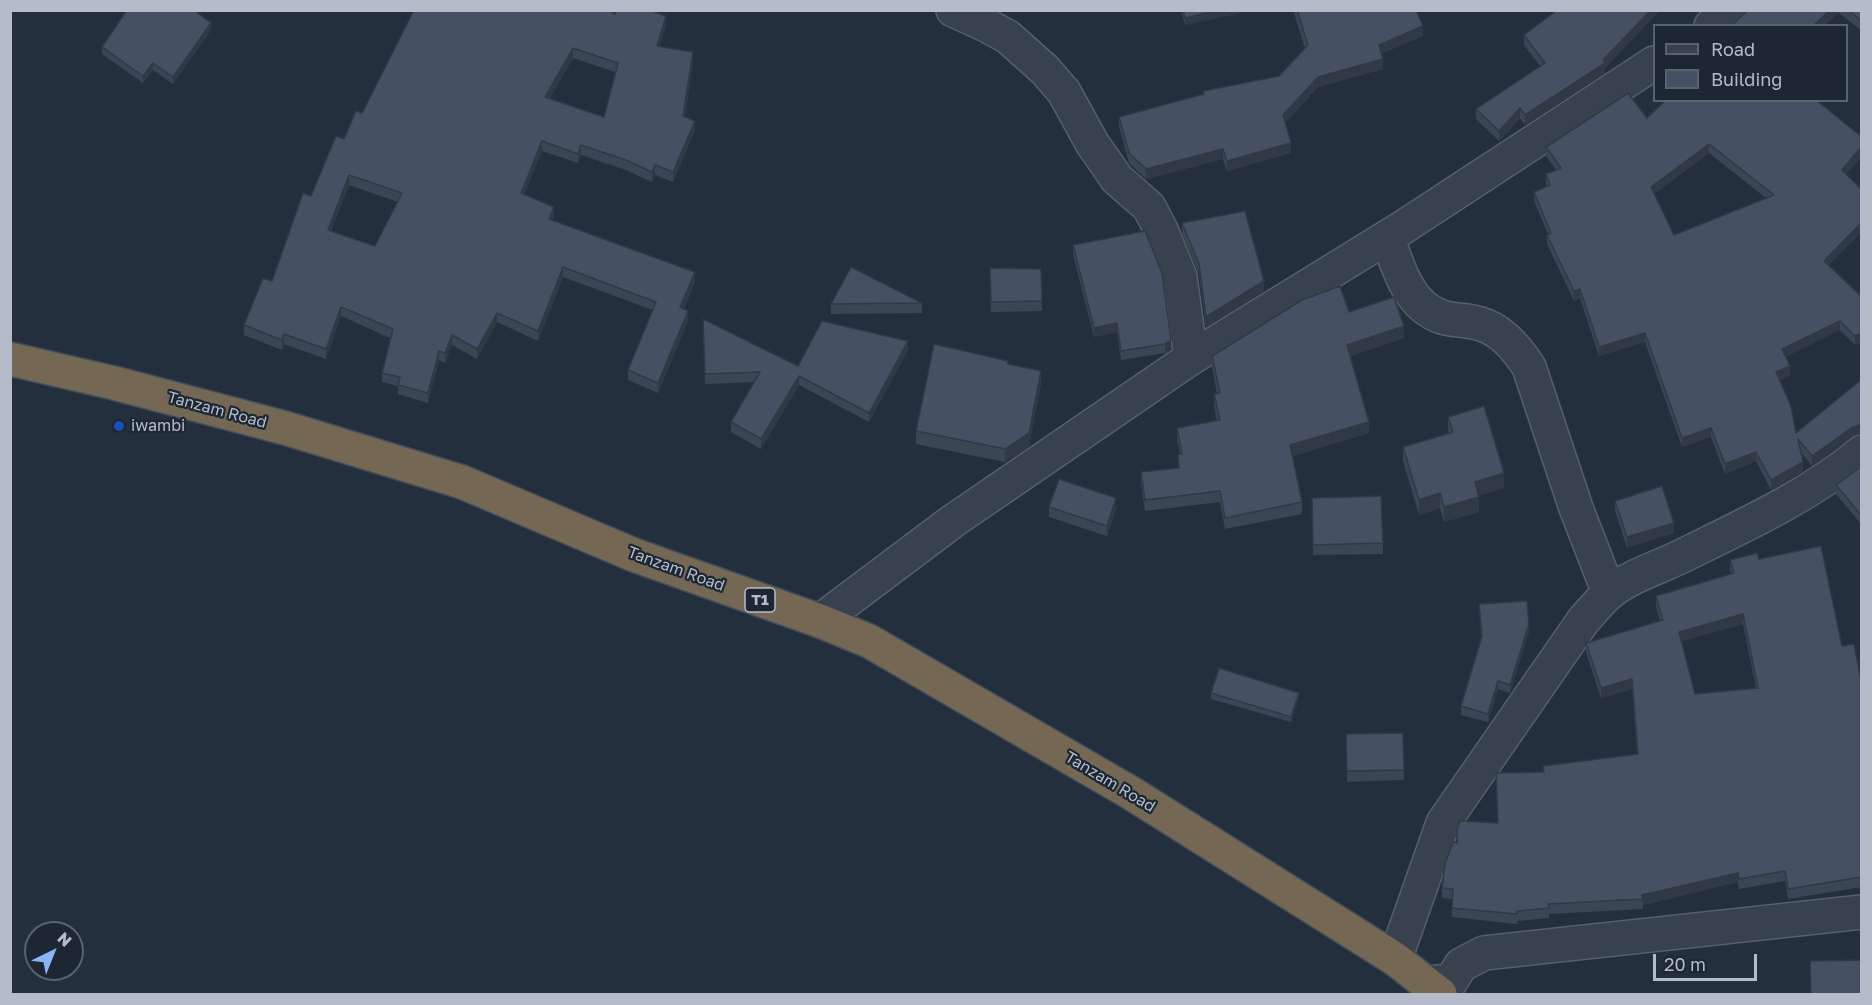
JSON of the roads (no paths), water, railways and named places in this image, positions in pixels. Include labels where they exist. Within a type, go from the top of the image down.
[{"type":"highway","name":"Tanzam Road","points":[[10,359],[114,383],[285,428],[462,482],[634,555],[820,621],[869,641],[1101,776],[1395,959],[1433,989]]},
{"type":"street","points":[[953,10],[1008,38],[1046,70],[1064,92],[1092,143],[1117,179],[1149,207],[1180,277],[1191,358]]},
{"type":"street","points":[[1714,24],[1733,10]]},
{"type":"street","points":[[820,621],[953,521],[1191,358],[1387,237],[1653,64]]},
{"type":"street","points":[[1387,237],[1409,289],[1423,306],[1444,319],[1481,324],[1494,330],[1519,352],[1529,367],[1576,508],[1609,593]]},
{"type":"street","points":[[1395,959],[1443,823],[1583,621],[1609,593],[1644,573],[1798,496],[1862,452]]},
{"type":"street","points":[[1433,989],[1451,981],[1461,965],[1484,953],[1862,912]]},
{"type":"place","name":"iwambi","points":[[119,426]]}]
